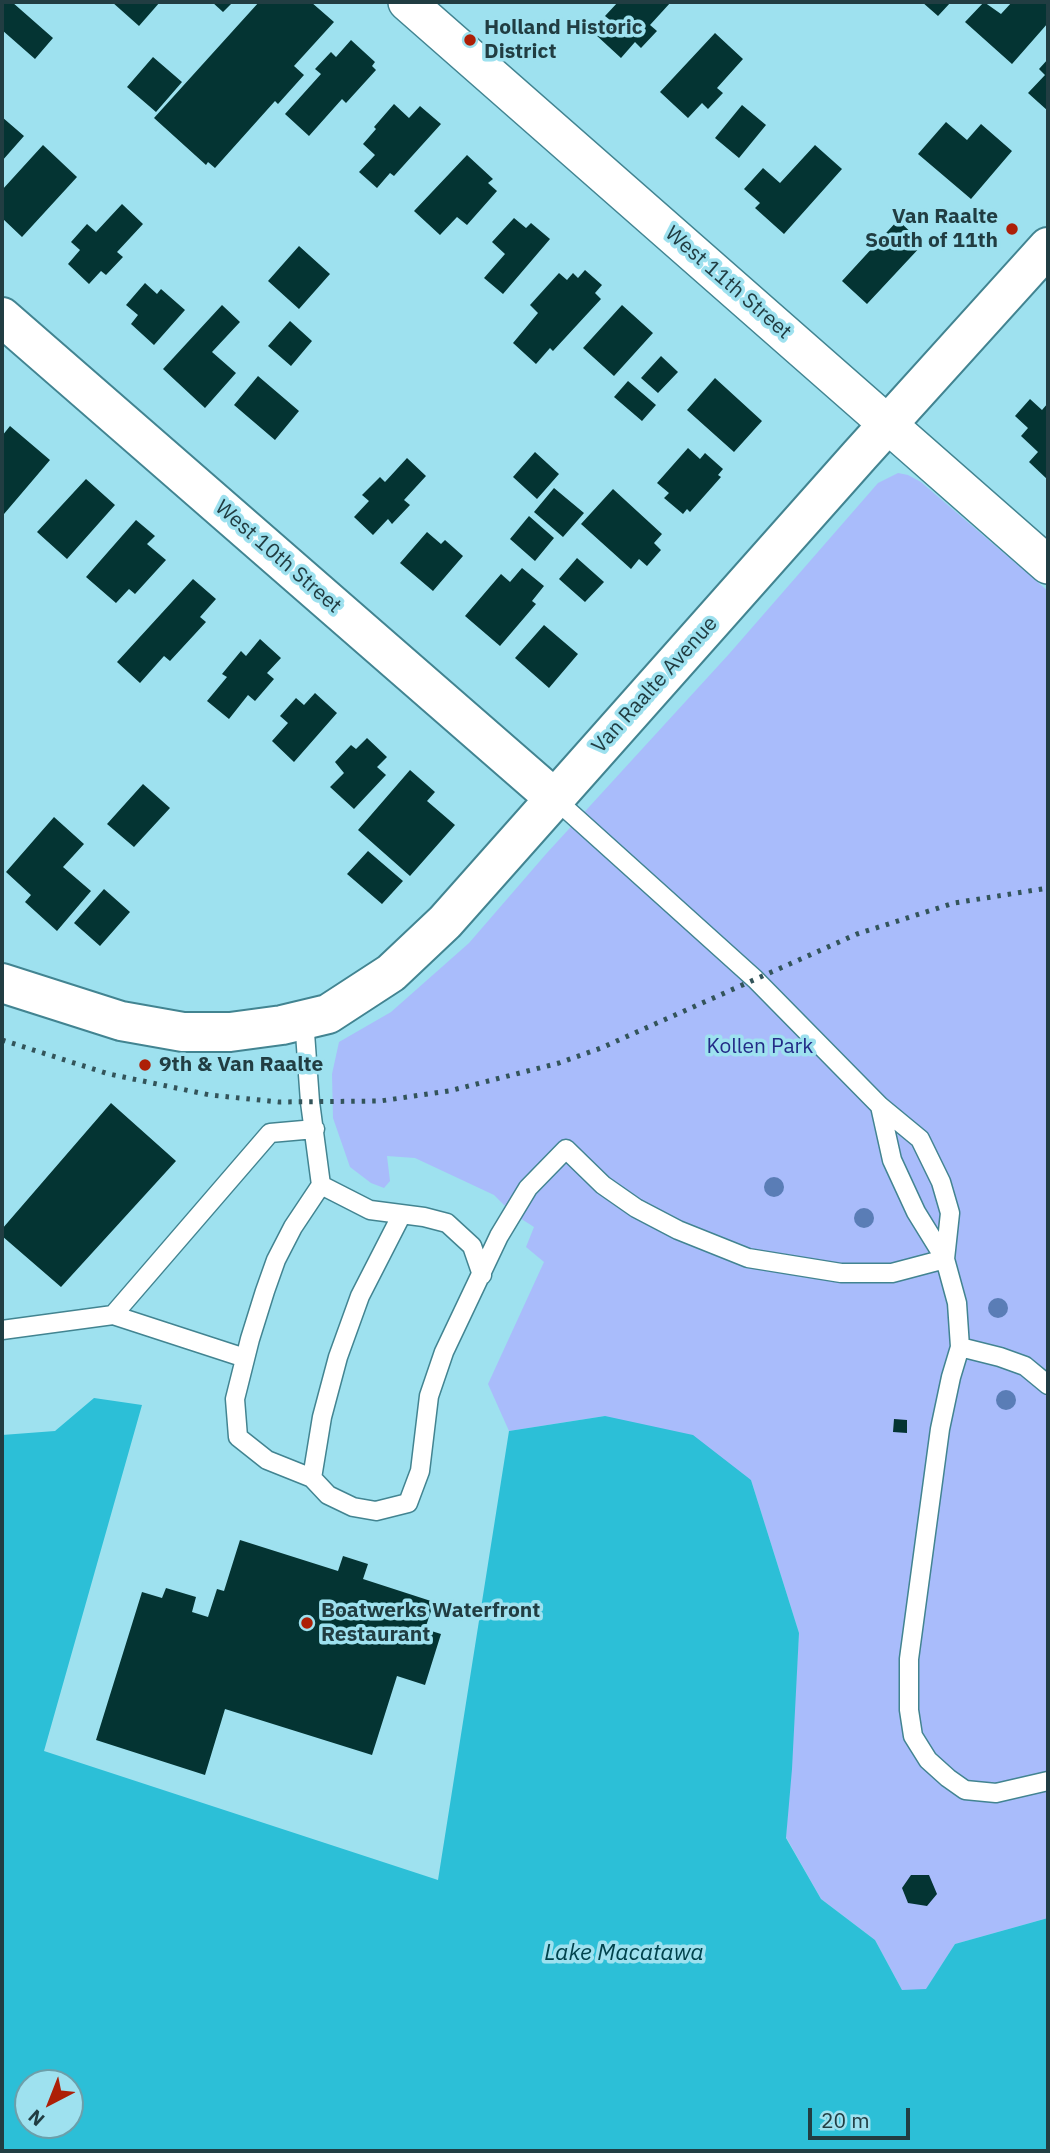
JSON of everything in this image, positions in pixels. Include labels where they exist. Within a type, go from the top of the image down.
[{"type":"street","name":"West 11th Street","points":[[407,2],[1048,565]]},
{"type":"street","name":"Van Raalte Avenue","points":[[2,984],[121,1021],[183,1032],[230,1032],[328,1014],[391,974],[445,922],[1048,247]]},
{"type":"street","name":"West 10th Street","points":[[2,317],[554,798]]},
{"type":"lane","points":[[554,798],[755,979],[880,1106],[920,1139],[941,1182],[950,1213],[945,1259]]},
{"type":"lane","points":[[304,1019],[310,1102],[321,1185],[293,1227],[276,1260],[235,1399],[238,1437],[267,1460],[312,1478],[328,1495],[353,1507],[376,1511],[408,1503],[420,1471],[429,1396],[444,1352],[499,1236],[528,1188],[566,1149],[603,1185],[636,1208],[677,1230],[748,1258],[841,1273],[892,1273],[945,1259]]},
{"type":"lane","points":[[880,1106],[892,1160],[916,1212],[945,1259],[957,1303],[960,1347],[940,1429],[909,1659],[909,1710],[913,1735],[928,1760],[965,1790],[996,1793],[1048,1781]]},
{"type":"lane","points":[[113,1315],[270,1133],[315,1129]]},
{"type":"lane","points":[[321,1185],[370,1210],[447,1223],[472,1246],[482,1275]]},
{"type":"lane","points":[[312,1478],[322,1417],[338,1357],[360,1296],[401,1216]]},
{"type":"lane","points":[[2,1330],[113,1315],[245,1358]]},
{"type":"lane","points":[[960,1347],[1026,1366],[1048,1385]]},
{"type":"green space","name":"Kollen Park","points":[[898,473],[921,482],[1048,591],[1048,1918],[955,1944],[926,1990],[902,1990],[875,1940],[821,1899],[786,1837],[799,1633],[751,1480],[605,1416],[509,1431],[488,1384],[544,1262],[526,1247],[534,1227],[512,1213],[494,1195],[415,1158],[387,1156],[390,1181],[384,1188],[371,1183],[350,1167],[333,1118],[332,1074],[339,1042],[391,1012],[469,943],[546,854],[729,654],[878,483]]},
{"type":"water","name":"Lake Macatawa","points":[[94,1398],[142,1405],[44,1751],[438,1880],[509,1431],[605,1416],[693,1435],[751,1480],[799,1633],[786,1838],[821,1899],[875,1940],[902,1990],[926,1989],[955,1944],[1048,1918],[1048,2151],[2,2151],[2,1435],[55,1431]]},
{"type":"building","points":[[12,2],[53,38],[35,59],[2,30],[2,5]]},
{"type":"building","points":[[112,2],[160,2],[139,26]]},
{"type":"building","points":[[212,2],[233,2],[223,12]]},
{"type":"building","points":[[259,2],[311,2],[334,22],[294,66],[304,75],[278,104],[275,101],[215,168],[208,162],[206,165],[154,118]]},
{"type":"building","points":[[618,2],[671,2],[650,25],[657,31],[641,48],[635,42],[621,58],[596,35],[610,20],[605,16]]},
{"type":"building","points":[[922,2],[951,2],[938,16]]},
{"type":"building","points":[[984,2],[1001,14],[1012,2],[1048,2],[1048,23],[1012,64],[965,22]]},
{"type":"building","points":[[715,33],[743,59],[717,88],[723,93],[708,109],[702,103],[688,118],[660,92]]},
{"type":"building","points":[[351,40],[375,62],[372,66],[376,70],[346,103],[342,99],[309,136],[285,114],[321,74],[315,69],[331,52],[336,57]]},
{"type":"building","points":[[153,57],[182,82],[156,112],[127,87]]},
{"type":"building","points":[[1048,59],[1048,111],[1028,93],[1045,75],[1039,69]]},
{"type":"building","points":[[394,104],[409,118],[420,106],[441,124],[394,176],[390,173],[377,188],[359,172],[375,155],[363,144]]},
{"type":"building","points":[[742,105],[766,125],[739,158],[715,138]]},
{"type":"building","points":[[2,117],[24,136],[2,161]]},
{"type":"building","points":[[946,122],[967,140],[981,124],[1012,151],[971,199],[918,154]]},
{"type":"building","points":[[43,145],[77,177],[22,237],[2,218],[2,190]]},
{"type":"building","points":[[815,145],[842,169],[784,234],[755,208],[760,203],[744,189],[763,168],[780,183]]},
{"type":"building","points":[[467,155],[493,179],[488,183],[497,191],[467,225],[457,217],[440,235],[414,211]]},
{"type":"building","points":[[122,204],[143,224],[117,252],[123,257],[106,275],[101,271],[89,284],[68,264],[80,250],[71,242],[87,224],[96,232]]},
{"type":"building","points":[[514,218],[526,228],[531,223],[550,239],[503,294],[484,278],[505,254],[492,242]]},
{"type":"building","points":[[898,220],[923,244],[867,304],[842,281]]},
{"type":"building","points":[[299,246],[330,274],[299,309],[268,281]]},
{"type":"building","points":[[585,270],[602,285],[595,293],[601,299],[553,351],[550,348],[536,364],[513,343],[538,313],[530,305],[559,273],[567,280],[573,273],[578,278]]},
{"type":"building","points":[[145,283],[157,294],[161,289],[185,310],[154,345],[131,324],[138,315],[126,305]]},
{"type":"building","points":[[222,305],[240,322],[212,352],[236,373],[205,408],[163,369]]},
{"type":"building","points":[[622,305],[653,333],[614,376],[583,348]]},
{"type":"building","points":[[290,321],[312,341],[291,366],[268,346]]},
{"type":"building","points":[[661,356],[678,372],[658,393],[641,378]]},
{"type":"building","points":[[258,376],[299,411],[275,440],[234,405]]},
{"type":"building","points":[[715,378],[762,421],[734,452],[687,410]]},
{"type":"building","points":[[628,381],[656,405],[642,421],[614,397]]},
{"type":"building","points":[[1030,399],[1042,410],[1048,403],[1048,480],[1029,462],[1038,452],[1021,436],[1028,428],[1015,416]]},
{"type":"building","points":[[10,426],[50,460],[4,514],[2,436]]},
{"type":"building","points":[[688,448],[700,459],[705,453],[723,469],[718,475],[721,477],[690,512],[687,509],[683,514],[664,498],[669,493],[657,483]]},
{"type":"building","points":[[535,452],[559,474],[537,499],[513,477]]},
{"type":"building","points":[[407,458],[426,476],[404,500],[410,505],[392,524],[388,519],[373,535],[354,517],[369,501],[362,495],[380,477],[385,482]]},
{"type":"building","points":[[86,479],[115,505],[67,559],[37,532]]},
{"type":"building","points":[[554,488],[584,513],[563,537],[534,512]]},
{"type":"building","points":[[613,489],[662,534],[654,543],[661,550],[647,566],[639,559],[631,569],[581,524]]},
{"type":"building","points":[[529,516],[554,538],[535,561],[510,539]]},
{"type":"building","points":[[136,520],[155,536],[147,544],[166,560],[135,594],[129,589],[116,603],[86,577]]},
{"type":"building","points":[[427,532],[441,544],[445,540],[463,556],[433,591],[400,563]]},
{"type":"building","points":[[577,558],[604,582],[585,602],[559,579]]},
{"type":"building","points":[[522,568],[544,586],[532,601],[536,604],[500,646],[465,616],[501,574],[510,582]]},
{"type":"building","points":[[193,579],[216,599],[200,617],[206,622],[170,661],[164,656],[140,683],[117,662]]},
{"type":"building","points":[[544,625],[578,654],[549,688],[515,658]]},
{"type":"building","points":[[260,639],[281,658],[267,673],[274,679],[255,701],[248,695],[229,719],[207,701],[227,677],[222,674],[241,651],[246,656]]},
{"type":"building","points":[[315,693],[337,713],[294,762],[272,741],[288,723],[280,716],[296,698],[304,705]]},
{"type":"building","points":[[367,738],[387,757],[377,767],[386,775],[354,809],[330,787],[344,773],[335,762],[351,745],[356,749]]},
{"type":"building","points":[[410,770],[435,792],[427,801],[455,825],[410,876],[358,830]]},
{"type":"building","points":[[143,784],[170,808],[134,847],[107,824]]},
{"type":"building","points":[[54,817],[84,844],[63,867],[91,891],[57,931],[25,902],[31,895],[6,872]]},
{"type":"building","points":[[368,851],[403,881],[382,904],[347,874]]},
{"type":"building","points":[[104,889],[130,912],[100,946],[74,923]]},
{"type":"building","points":[[111,1103],[176,1161],[61,1287],[2,1236],[2,1229]]},
{"type":"building","points":[[894,1419],[907,1420],[907,1433],[893,1432]]},
{"type":"building","points":[[240,1540],[338,1571],[343,1556],[368,1564],[363,1579],[434,1602],[425,1629],[441,1634],[425,1685],[397,1676],[372,1755],[225,1709],[205,1775],[96,1740],[142,1592],[162,1598],[166,1588],[196,1597],[192,1612],[208,1617],[217,1589],[224,1591]]},
{"type":"building","points":[[911,1875],[929,1875],[937,1894],[927,1906],[908,1903],[902,1888]]},
{"type":"railway","points":[[2,1040],[109,1074],[210,1095],[279,1102],[380,1101],[449,1091],[559,1063],[601,1048],[857,934],[954,903],[1048,888]]},
{"type":"place","name":"Holland Historic District","points":[[470,40]]},
{"type":"place","name":"Van Raalte South of 11th","points":[[1012,229]]},
{"type":"place","name":"9th & Van Raalte","points":[[145,1065]]},
{"type":"place","name":"Boatwerks Waterfront Restaurant","points":[[307,1623]]}]
